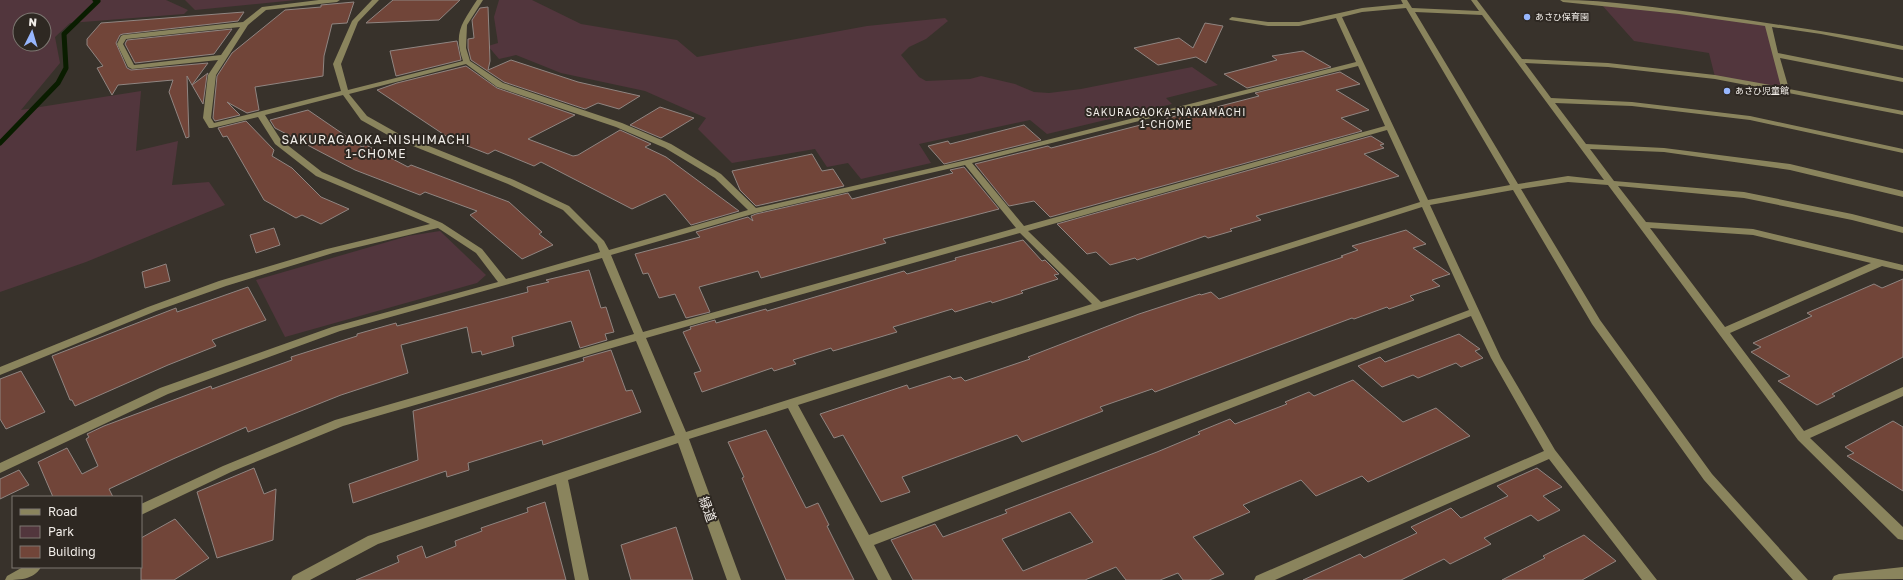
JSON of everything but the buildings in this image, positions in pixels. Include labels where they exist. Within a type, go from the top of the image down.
[{"type":"street","points":[[337,0],[264,8],[245,24],[212,75],[207,118],[212,126],[345,94],[467,62]]},
{"type":"street","points":[[345,94],[337,64],[355,21],[376,0]]},
{"type":"street","points":[[480,0],[464,25],[462,48],[467,62],[500,85],[619,125],[668,146],[718,176],[754,211]]},
{"type":"street","points":[[1474,0],[1802,437],[1903,535]]},
{"type":"street","points":[[1563,0],[1679,12],[1768,24],[1821,32],[1903,48]]},
{"type":"street","points":[[1232,19],[1268,24],[1299,24],[1362,10],[1407,5],[1484,13]]},
{"type":"street","points":[[1407,5],[1596,322],[1708,477],[1801,580]]},
{"type":"street","points":[[1338,16],[1426,203],[1496,358],[1551,453],[1650,580]]},
{"type":"street","points":[[224,57],[132,67],[120,44],[123,37],[245,24]]},
{"type":"street","points":[[1768,24],[1774,54],[1786,90]]},
{"type":"street","points":[[1774,54],[1903,80]]},
{"type":"street","points":[[1520,61],[1608,65],[1715,77],[1903,113]]},
{"type":"street","points":[[0,468],[164,391],[336,329],[504,283],[754,211],[968,162],[1360,63]]},
{"type":"street","name":"緑道","points":[[345,94],[364,118],[396,136],[511,182],[566,208],[601,244],[682,437],[734,580]]},
{"type":"street","points":[[1549,100],[1632,104],[1750,118],[1903,151]]},
{"type":"street","points":[[260,114],[278,142],[319,174],[439,225],[479,252],[504,283]]},
{"type":"street","points":[[142,510],[227,469],[339,423],[640,336],[1390,127]]},
{"type":"street","points":[[1583,146],[1664,150],[1790,167],[1903,194]]},
{"type":"street","points":[[968,162],[1021,229],[1100,306]]},
{"type":"street","points":[[298,580],[373,540],[561,477],[682,437],[1426,203],[1454,196],[1517,188],[1568,179],[1744,195],[1852,216],[1903,230]]},
{"type":"street","points":[[0,371],[152,309],[288,263],[376,239],[439,225]]},
{"type":"street","points":[[1642,225],[1753,232],[1903,268]]},
{"type":"street","points":[[1723,332],[1882,262]]},
{"type":"street","points":[[866,542],[1475,311]]},
{"type":"street","points":[[1802,437],[1903,391]]},
{"type":"street","points":[[791,403],[885,580]]},
{"type":"street","points":[[1261,580],[1551,453]]},
{"type":"street","points":[[561,477],[582,580]]},
{"type":"street","points":[[12,580],[32,568]]},
{"type":"street","points":[[1839,580],[1903,572]]},
{"type":"green space","points":[[0,0],[166,0],[188,10],[184,14],[70,23],[55,37],[60,63],[21,110],[141,91],[136,151],[178,141],[172,185],[209,182],[225,205],[86,262],[0,292]]},
{"type":"green space","points":[[185,0],[296,0],[195,10]]},
{"type":"green space","points":[[499,0],[532,0],[581,24],[677,40],[697,57],[867,26],[945,18],[948,21],[926,39],[909,47],[901,55],[919,77],[926,81],[970,79],[981,76],[1015,84],[1034,92],[1049,93],[1081,89],[1192,67],[1218,85],[1166,98],[1172,104],[1047,134],[1030,120],[919,144],[931,163],[861,179],[848,163],[827,167],[815,149],[732,163],[698,129],[706,118],[645,91],[561,73],[516,55],[499,59],[488,46],[498,43],[494,17]]},
{"type":"green space","points":[[1601,4],[1768,25],[1786,90],[1715,77],[1709,53],[1634,41]]},
{"type":"green space","points":[[440,231],[486,275],[477,283],[285,337],[256,280],[408,236]]},
{"type":"waterway","points":[[0,143],[58,83],[66,68],[64,34],[98,1],[95,0]]},
{"type":"place","name":"あさひ保育園","points":[[1527,17]]},
{"type":"place","name":"あさひ児童館","points":[[1727,91]]},
{"type":"district","name":"SAKURAGAOKA-NAKAMACHI 1-CHOME","points":[[1166,118]]},
{"type":"district","name":"SAKURAGAOKA-NISHIMACHI 1-CHOME","points":[[376,147]]}]
